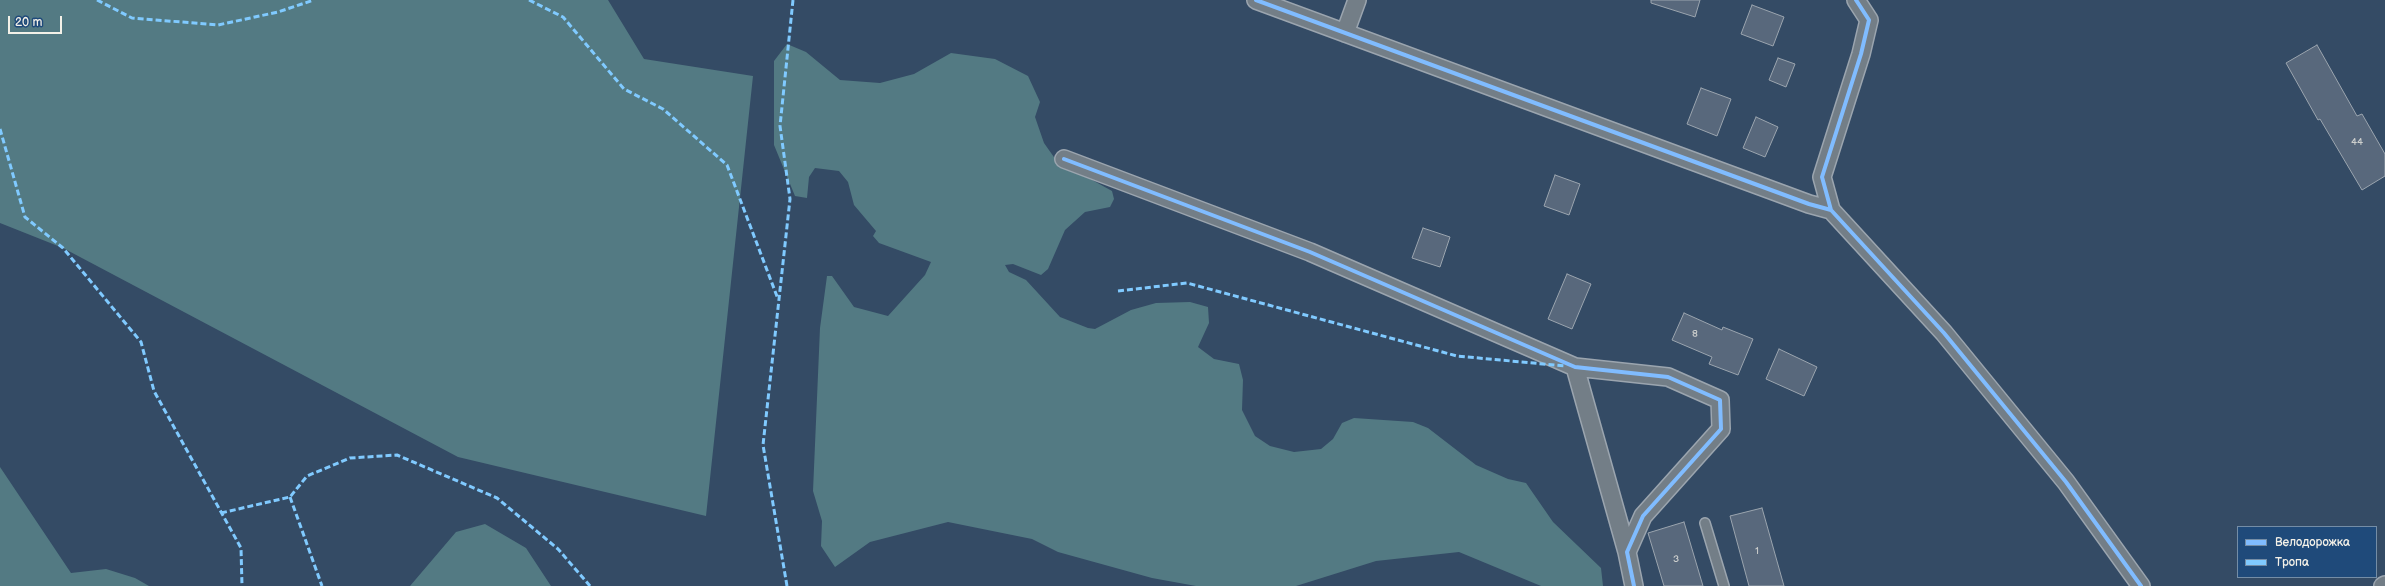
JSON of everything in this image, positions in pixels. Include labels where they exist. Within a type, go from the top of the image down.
[{"type":"street","points":[[1256,0],[1809,204],[1831,210]]},
{"type":"street","points":[[1345,33],[1357,0]]},
{"type":"street","points":[[1856,0],[1869,20],[1861,54],[1822,177],[1831,210],[1953,345],[2066,482],[2141,586]]},
{"type":"street","points":[[1064,159],[1310,252],[1575,367],[1668,377],[1720,400],[1721,430],[1643,516],[1627,552]]},
{"type":"street","points":[[1575,367],[1627,552],[1634,586]]},
{"type":"lane","points":[[1705,523],[1724,586]]},
{"type":"green space","points":[[0,0],[608,0],[644,59],[753,76],[706,516],[458,457],[63,248],[0,223]]},
{"type":"green space","points":[[787,44],[806,52],[840,80],[880,83],[914,74],[951,53],[995,59],[1028,76],[1040,102],[1035,117],[1044,143],[1056,160],[1112,191],[1114,199],[1110,207],[1085,212],[1065,230],[1048,269],[1041,275],[1013,264],[1005,265],[1009,272],[1026,280],[1060,317],[1088,328],[1095,329],[1131,310],[1156,303],[1190,302],[1208,307],[1209,323],[1198,347],[1214,359],[1239,364],[1243,380],[1242,410],[1255,436],[1270,446],[1294,452],[1321,449],[1333,439],[1342,423],[1354,418],[1413,422],[1428,428],[1476,465],[1508,479],[1526,483],[1553,522],[1601,568],[1603,586],[1541,586],[1459,552],[1376,561],[1296,586],[1196,586],[1152,578],[1058,552],[1032,539],[948,522],[870,542],[835,567],[821,546],[822,521],[813,491],[820,328],[827,276],[832,276],[854,307],[888,316],[925,275],[931,262],[879,243],[873,236],[876,231],[854,205],[848,182],[839,171],[815,168],[809,177],[807,198],[795,196],[774,145],[774,61]]},
{"type":"green space","points":[[0,467],[71,573],[106,569],[135,578],[149,586],[0,586]]},
{"type":"green space","points":[[485,524],[526,548],[551,586],[410,586],[456,532]]},
{"type":"building","points":[[1651,0],[1700,0],[1695,17],[1651,3]]},
{"type":"building","points":[[1752,5],[1784,17],[1773,46],[1741,34]]},
{"type":"building","points":[[2317,45],[2357,116],[2362,114],[2385,154],[2385,176],[2362,190],[2320,119],[2318,120],[2286,63]]},
{"type":"building","points":[[1778,58],[1795,64],[1786,87],[1769,80]]},
{"type":"building","points":[[1701,88],[1731,99],[1717,136],[1687,124]]},
{"type":"building","points":[[1756,117],[1778,127],[1765,157],[1743,148]]},
{"type":"building","points":[[1555,175],[1580,184],[1569,215],[1544,206]]},
{"type":"building","points":[[1423,228],[1450,237],[1440,267],[1412,258]]},
{"type":"building","points":[[1567,274],[1591,284],[1572,329],[1548,319]]},
{"type":"building","points":[[1684,313],[1722,330],[1723,327],[1753,339],[1738,375],[1709,364],[1712,357],[1672,340]]},
{"type":"building","points":[[1779,349],[1817,367],[1804,396],[1766,379]]},
{"type":"building","points":[[1762,508],[1784,586],[1749,586],[1730,516]]},
{"type":"building","points":[[1684,522],[1703,586],[1664,586],[1648,533]]},
{"type":"marked path","points":[[97,0],[132,18],[218,25],[278,12],[314,0]]},
{"type":"marked path","points":[[529,0],[563,17],[624,89],[663,109],[727,165],[778,299]]},
{"type":"marked path","points":[[787,586],[763,445],[790,199],[780,126],[793,0]]},
{"type":"marked path","points":[[0,129],[25,217],[63,248],[141,342],[154,391],[241,548],[242,586]]},
{"type":"marked path","points":[[1118,291],[1187,283],[1457,356],[1565,366]]},
{"type":"marked path","points":[[221,513],[290,497],[307,476],[350,458],[397,455],[497,498],[558,549],[590,586]]},
{"type":"marked path","points":[[290,497],[322,586]]},
{"type":"cycle path","points":[[1256,0],[1809,204],[1831,210]]},
{"type":"cycle path","points":[[1856,0],[1869,20],[1861,54],[1822,177],[1831,210],[1944,333],[2066,482],[2141,586]]},
{"type":"cycle path","points":[[1064,159],[1310,252],[1575,367],[1668,377],[1720,400],[1721,429],[1643,516],[1627,552],[1634,586]]}]
